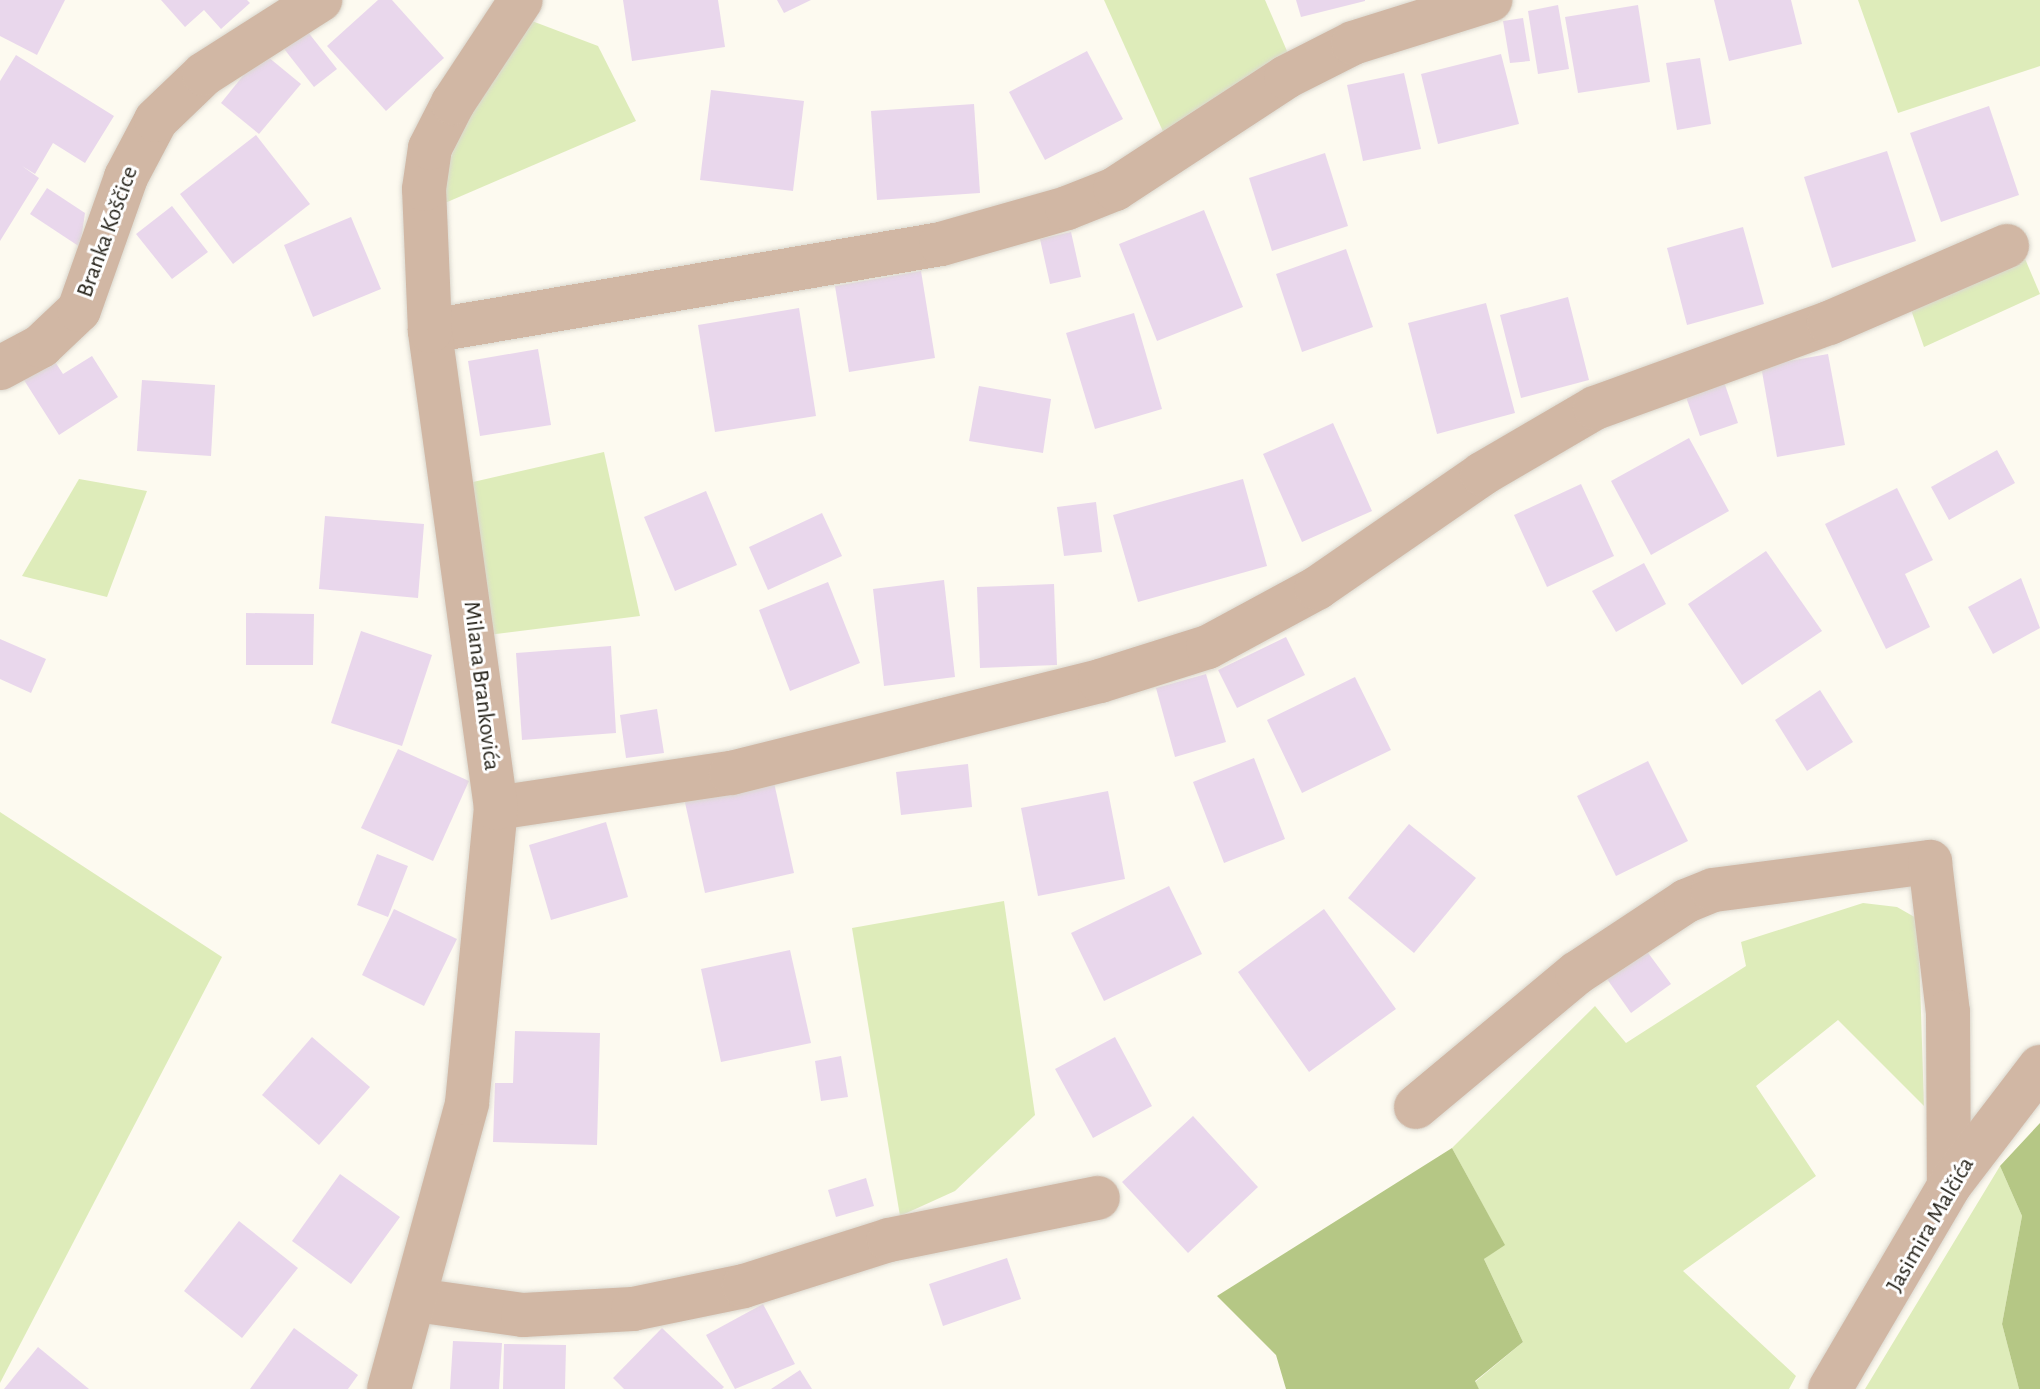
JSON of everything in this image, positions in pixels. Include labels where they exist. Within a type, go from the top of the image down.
[{"type":"street","name":"Branka Koščice","points":[[0,368],[41,346],[79,310],[126,177],[156,120],[204,74],[320,0]]},
{"type":"street","name":"Milana Brankovića","points":[[389,1389],[416,1300],[467,1103],[496,808],[430,331],[422,245],[430,148],[521,0]]},
{"type":"street","points":[[430,331],[941,244],[1067,208],[1115,189],[1286,77],[1353,43],[1490,0]]},
{"type":"street","points":[[496,808],[731,773],[1100,681],[1208,647],[1317,588],[1482,474],[1595,408],[1829,323],[2007,246]]},
{"type":"street","points":[[1416,1107],[1577,973],[1686,901],[1713,890],[1930,862],[1948,1012],[1949,1186]]},
{"type":"street","name":"Jasimira Malčića","points":[[1830,1389],[1949,1186],[2040,1067]]},
{"type":"street","points":[[416,1300],[523,1315],[633,1309],[744,1286],[889,1240],[1098,1198]]},
{"type":"green space","points":[[1104,0],[1265,0],[1290,58],[1165,136]]},
{"type":"green space","points":[[1858,0],[2040,0],[2040,66],[1898,113]]},
{"type":"green space","points":[[532,21],[598,46],[636,121],[445,203],[447,167],[466,120]]},
{"type":"green space","points":[[2023,254],[2040,294],[1924,347],[1908,301]]},
{"type":"green space","points":[[604,452],[640,616],[488,635],[473,482]]},
{"type":"green space","points":[[79,479],[147,491],[107,597],[22,576]]},
{"type":"green space","points":[[0,812],[222,957],[0,1383]]},
{"type":"green space","points":[[1004,901],[1035,1115],[955,1191],[900,1216],[852,928]]},
{"type":"green space","points":[[1863,903],[1897,907],[1918,919],[1924,1106],[1838,1020],[1756,1086],[1816,1176],[1683,1271],[1796,1376],[1789,1389],[1479,1389],[1475,1382],[1523,1342],[1484,1259],[1504,1244],[1452,1148],[1595,1006],[1626,1043],[1746,966],[1741,942]]},
{"type":"green space","points":[[2040,1123],[2040,1389],[2019,1389],[2002,1324],[2022,1216],[2000,1166]]},
{"type":"green space","points":[[1452,1148],[1505,1245],[1484,1259],[1523,1342],[1475,1381],[1479,1389],[1286,1389],[1276,1355],[1217,1296]]},
{"type":"green space","points":[[2000,1166],[2022,1216],[2002,1324],[2019,1389],[1865,1389]]},
{"type":"building","points":[[0,0],[65,0],[37,55],[0,36]]},
{"type":"building","points":[[161,0],[247,0],[250,3],[221,29],[204,10],[185,27]]},
{"type":"building","points":[[378,0],[392,0],[444,58],[386,111],[327,46]]},
{"type":"building","points":[[623,0],[718,0],[725,47],[632,61]]},
{"type":"building","points":[[777,0],[811,0],[784,13]]},
{"type":"building","points":[[1296,0],[1365,0],[1365,1],[1301,17]]},
{"type":"building","points":[[1714,0],[1791,0],[1802,44],[1729,61]]},
{"type":"building","points":[[1558,5],[1569,69],[1538,74],[1528,11]]},
{"type":"building","points":[[1638,5],[1650,82],[1578,93],[1565,17]]},
{"type":"building","points":[[1523,18],[1530,61],[1510,63],[1503,21]]},
{"type":"building","points":[[304,27],[337,69],[314,87],[281,45]]},
{"type":"building","points":[[1087,51],[1123,119],[1045,160],[1009,92]]},
{"type":"building","points":[[262,52],[301,84],[259,134],[221,103]]},
{"type":"building","points":[[1501,54],[1519,124],[1438,144],[1421,74]]},
{"type":"building","points":[[16,55],[114,116],[85,163],[53,143],[35,174],[22,166],[39,178],[0,241],[0,81]]},
{"type":"building","points":[[1700,58],[1711,124],[1677,130],[1666,63]]},
{"type":"building","points":[[1404,73],[1421,149],[1363,161],[1347,85]]},
{"type":"building","points":[[711,90],[804,101],[793,191],[700,180]]},
{"type":"building","points":[[974,104],[980,193],[877,200],[871,111]]},
{"type":"building","points":[[1989,106],[2019,195],[1941,222],[1910,133]]},
{"type":"building","points":[[256,135],[310,204],[233,264],[180,194]]},
{"type":"building","points":[[1887,151],[1916,241],[1832,268],[1804,177]]},
{"type":"building","points":[[1325,153],[1348,226],[1272,251],[1249,178]]},
{"type":"building","points":[[47,188],[85,213],[80,247],[30,214]]},
{"type":"building","points":[[172,206],[208,252],[172,279],[136,234]]},
{"type":"building","points":[[1204,210],[1243,307],[1157,341],[1119,244]]},
{"type":"building","points":[[351,217],[381,289],[313,317],[284,245]]},
{"type":"building","points":[[1743,227],[1764,304],[1687,325],[1667,248]]},
{"type":"building","points":[[1071,232],[1081,277],[1050,284],[1040,239]]},
{"type":"building","points":[[1346,249],[1373,327],[1302,352],[1276,274]]},
{"type":"building","points":[[921,271],[935,358],[849,372],[835,286]]},
{"type":"building","points":[[1568,297],[1589,380],[1521,398],[1500,315]]},
{"type":"building","points":[[1486,303],[1515,413],[1437,434],[1408,323]]},
{"type":"building","points":[[799,308],[816,416],[715,432],[698,325]]},
{"type":"building","points":[[1134,313],[1162,409],[1095,429],[1066,333]]},
{"type":"building","points":[[538,349],[551,425],[480,436],[468,361]]},
{"type":"building","points":[[1828,354],[1845,445],[1777,457],[1761,366]]},
{"type":"building","points":[[92,356],[118,397],[59,435],[22,377],[52,357],[63,374]]},
{"type":"building","points":[[1721,373],[1738,423],[1700,436],[1682,386]]},
{"type":"building","points":[[142,380],[215,385],[211,456],[137,451]]},
{"type":"building","points":[[979,386],[1051,399],[1043,453],[969,441]]},
{"type":"building","points":[[1333,423],[1372,511],[1302,542],[1263,454]]},
{"type":"building","points":[[1689,438],[1729,511],[1651,555],[1611,481]]},
{"type":"building","points":[[1997,450],[2015,483],[1949,520],[1931,487]]},
{"type":"building","points":[[1243,479],[1267,566],[1138,602],[1113,515]]},
{"type":"building","points":[[1581,484],[1614,556],[1547,587],[1514,515]]},
{"type":"building","points":[[1897,488],[1933,560],[1905,574],[1930,627],[1886,649],[1825,524]]},
{"type":"building","points":[[706,491],[737,565],[675,591],[644,517]]},
{"type":"building","points":[[1096,502],[1102,552],[1064,556],[1057,507]]},
{"type":"building","points":[[822,513],[842,556],[768,590],[749,547]]},
{"type":"building","points":[[325,516],[424,524],[418,598],[319,589]]},
{"type":"building","points":[[1766,551],[1822,631],[1742,685],[1688,604]]},
{"type":"building","points":[[1644,563],[1666,604],[1616,632],[1592,591]]},
{"type":"building","points":[[2021,578],[2040,628],[1993,654],[1968,607]]},
{"type":"building","points":[[944,580],[955,677],[884,686],[873,589]]},
{"type":"building","points":[[828,582],[860,663],[790,691],[759,610]]},
{"type":"building","points":[[1054,584],[1057,665],[980,668],[977,587]]},
{"type":"building","points":[[246,613],[314,614],[313,665],[246,665]]},
{"type":"building","points":[[361,631],[432,655],[402,746],[331,723]]},
{"type":"building","points":[[1286,637],[1305,675],[1237,708],[1218,670]]},
{"type":"building","points":[[0,639],[46,659],[31,693],[0,679]]},
{"type":"building","points":[[611,646],[616,733],[522,740],[516,653]]},
{"type":"building","points":[[1206,674],[1226,742],[1175,757],[1156,688]]},
{"type":"building","points":[[1355,677],[1391,750],[1302,793],[1267,720]]},
{"type":"building","points":[[1820,690],[1853,742],[1807,771],[1775,720]]},
{"type":"building","points":[[657,709],[664,753],[626,758],[620,715]]},
{"type":"building","points":[[398,749],[469,781],[433,861],[361,828]]},
{"type":"building","points":[[1254,758],[1285,839],[1224,863],[1193,782]]},
{"type":"building","points":[[1648,761],[1688,841],[1616,876],[1577,796]]},
{"type":"building","points":[[968,764],[972,807],[901,815],[896,772]]},
{"type":"building","points":[[773,778],[794,873],[705,893],[684,798]]},
{"type":"building","points":[[1108,791],[1125,879],[1038,896],[1021,808]]},
{"type":"building","points":[[606,822],[628,897],[551,920],[529,845]]},
{"type":"building","points":[[1409,824],[1476,878],[1414,953],[1348,898]]},
{"type":"building","points":[[377,854],[408,866],[388,917],[357,905]]},
{"type":"building","points":[[1169,886],[1202,954],[1104,1001],[1071,933]]},
{"type":"building","points":[[394,909],[457,939],[424,1006],[362,975]]},
{"type":"building","points":[[1324,909],[1396,1009],[1309,1072],[1238,972]]},
{"type":"building","points":[[790,950],[811,1043],[721,1062],[701,969]]},
{"type":"building","points":[[1646,950],[1671,984],[1631,1013],[1607,979]]},
{"type":"building","points":[[515,1031],[600,1033],[597,1145],[493,1142],[495,1083],[513,1083]]},
{"type":"building","points":[[312,1037],[370,1087],[319,1145],[262,1095]]},
{"type":"building","points":[[1115,1037],[1152,1106],[1093,1138],[1055,1069]]},
{"type":"building","points":[[841,1056],[848,1097],[821,1101],[815,1061]]},
{"type":"building","points":[[1193,1116],[1258,1187],[1188,1253],[1122,1182]]},
{"type":"building","points":[[340,1174],[400,1217],[351,1284],[292,1241]]},
{"type":"building","points":[[866,1178],[874,1206],[836,1217],[828,1190]]},
{"type":"building","points":[[239,1221],[298,1268],[242,1338],[184,1291]]},
{"type":"building","points":[[1007,1258],[1021,1299],[943,1326],[929,1284]]},
{"type":"building","points":[[763,1304],[795,1364],[735,1389],[706,1335]]},
{"type":"building","points":[[294,1328],[358,1375],[348,1389],[250,1389]]},
{"type":"building","points":[[662,1328],[724,1387],[624,1389],[613,1378]]},
{"type":"building","points":[[453,1341],[502,1343],[499,1389],[450,1389]]},
{"type":"building","points":[[504,1344],[566,1345],[565,1389],[503,1389]]},
{"type":"building","points":[[38,1347],[89,1389],[4,1389]]},
{"type":"building","points":[[800,1370],[812,1389],[771,1389]]}]
